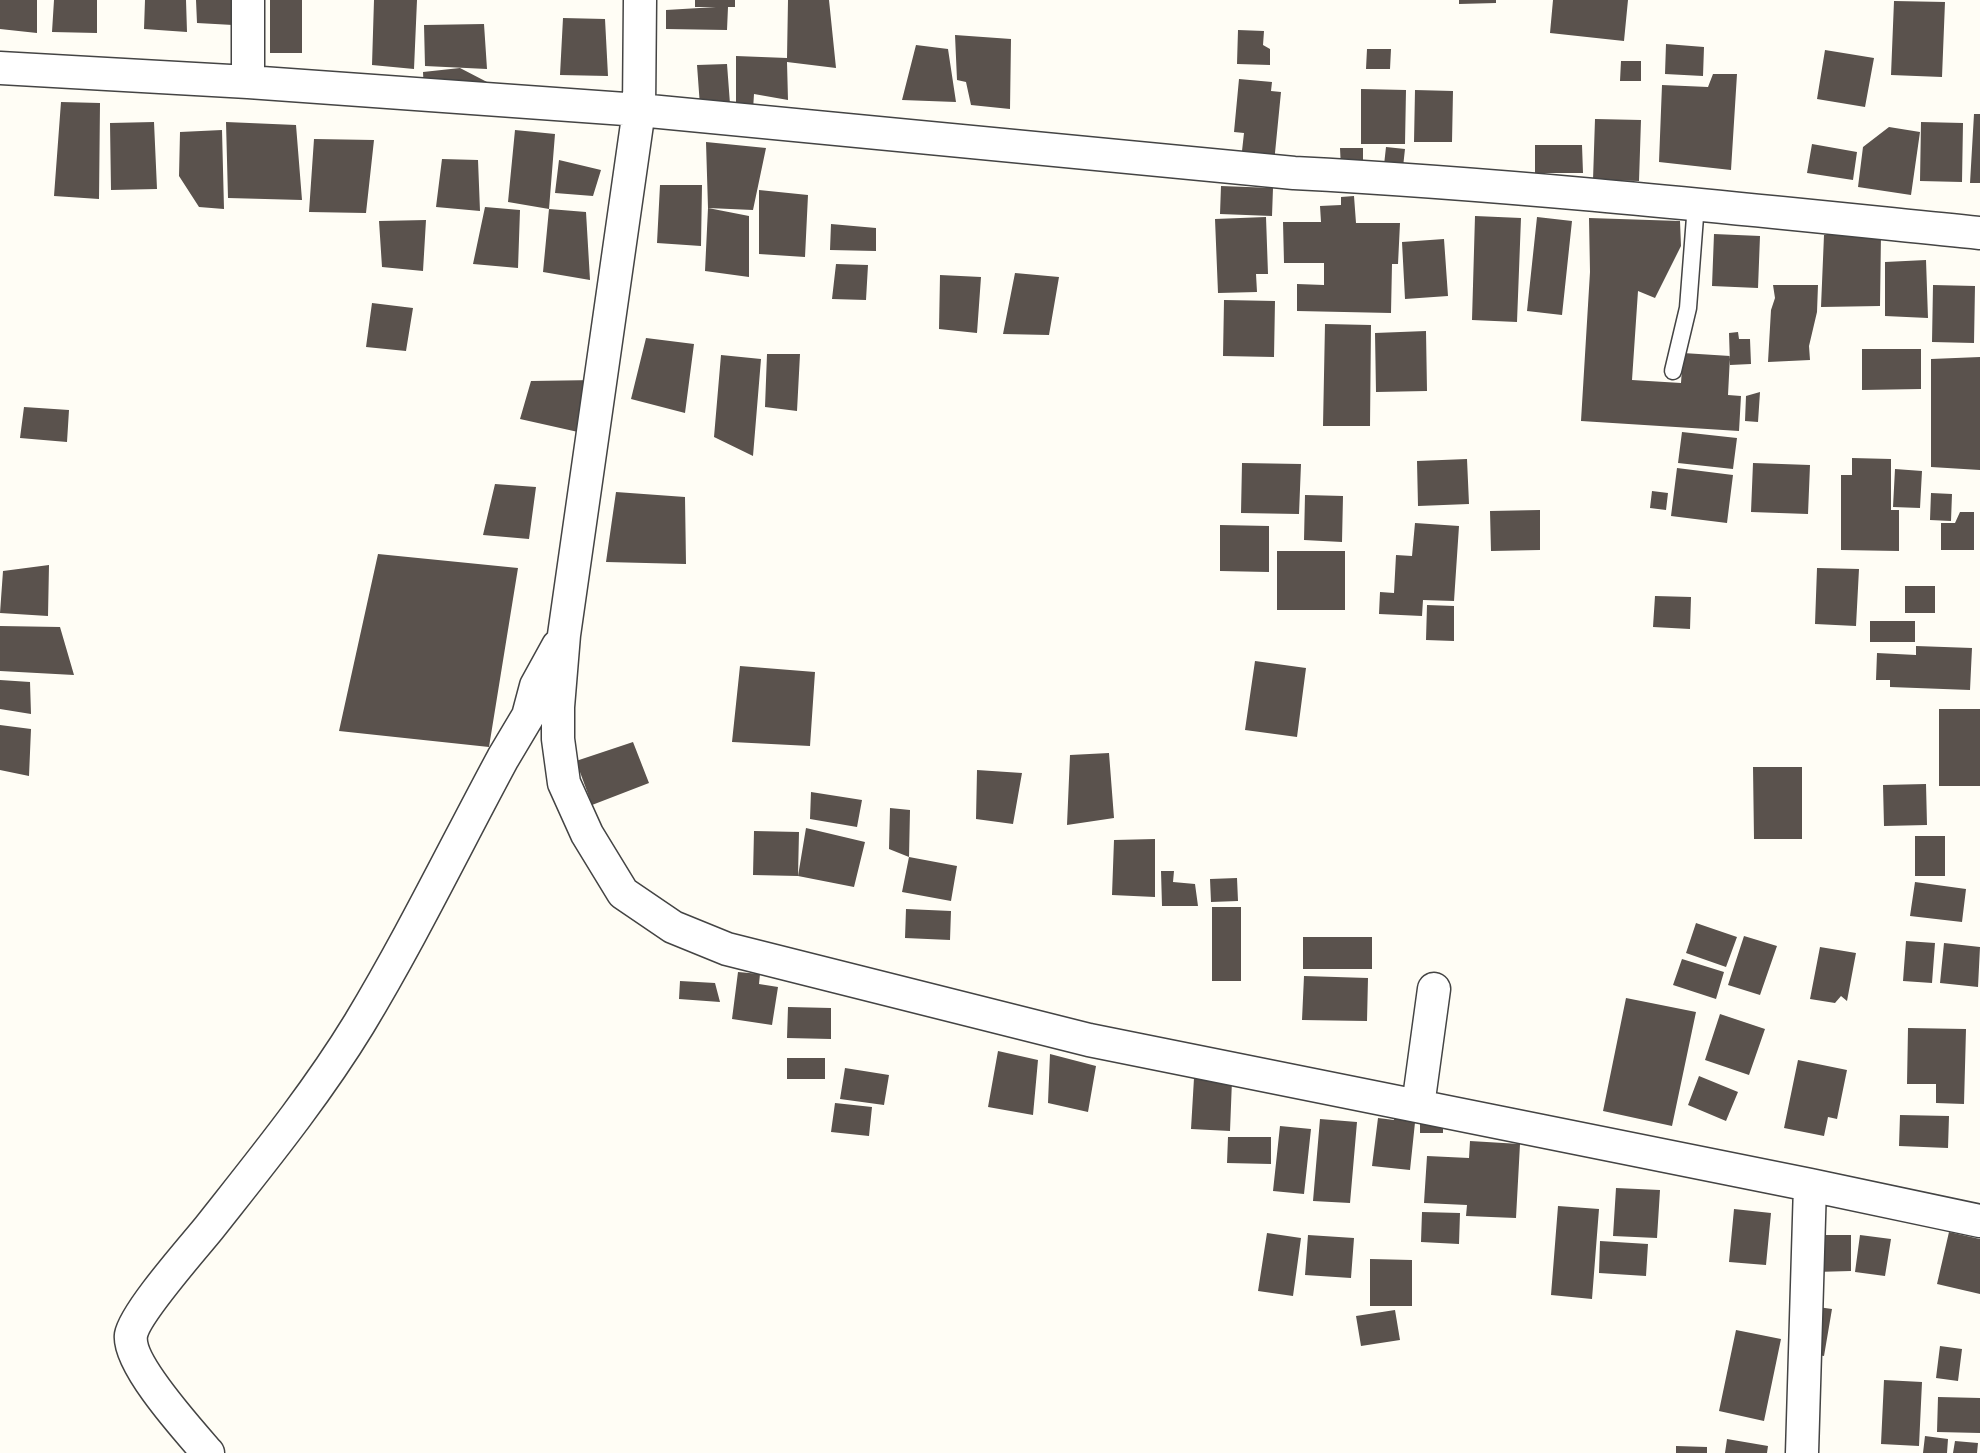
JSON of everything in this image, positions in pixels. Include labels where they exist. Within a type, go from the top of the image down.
[{"type":"street","points":[[248,0],[248,82]]},
{"type":"street","points":[[640,0],[639,110],[564,635],[558,707],[558,739],[564,783],[587,834],[623,893],[673,927],[727,949],[1089,1040],[1810,1185],[1980,1222]]},
{"type":"street","points":[[0,68],[248,82],[639,110],[1294,173],[1402,179],[1696,204],[1980,233]]},
{"type":"street","points":[[208,1453],[150,1381],[132,1349],[134,1327],[152,1299],[263,1160],[329,1070],[359,1023],[528,716],[536,686],[564,635]]},
{"type":"street","points":[[1418,1106],[1434,989]]},
{"type":"street","points":[[1802,1453],[1810,1185]]},
{"type":"lane","points":[[1674,371],[1688,308],[1696,204]]},
{"type":"building","points":[[0,0],[37,0],[37,33],[0,29]]},
{"type":"building","points":[[54,0],[97,0],[97,33],[52,32]]},
{"type":"building","points":[[145,0],[186,0],[187,32],[144,29]]},
{"type":"building","points":[[196,0],[233,0],[233,25],[197,23]]},
{"type":"building","points":[[270,0],[302,0],[302,53],[270,53]]},
{"type":"building","points":[[374,0],[417,0],[414,69],[372,65]]},
{"type":"building","points":[[695,0],[735,0],[735,7],[728,7],[727,30],[666,29],[666,10],[716,7],[695,7]]},
{"type":"building","points":[[788,0],[829,0],[836,68],[787,62],[788,100],[754,94],[753,110],[736,109],[736,56],[787,58]]},
{"type":"building","points":[[1459,0],[1496,0],[1496,3],[1459,4]]},
{"type":"building","points":[[1553,0],[1628,0],[1624,41],[1550,33]]},
{"type":"building","points":[[1894,1],[1945,2],[1942,77],[1891,75]]},
{"type":"building","points":[[563,18],[605,19],[608,76],[560,75]]},
{"type":"building","points":[[484,24],[487,69],[425,66],[424,25]]},
{"type":"building","points":[[1238,30],[1264,31],[1263,45],[1270,49],[1270,65],[1237,64]]},
{"type":"building","points":[[955,35],[1011,39],[1010,109],[971,105],[966,82],[957,80]]},
{"type":"building","points":[[1666,44],[1704,47],[1703,76],[1665,74]]},
{"type":"building","points":[[916,45],[948,49],[956,102],[902,100]]},
{"type":"building","points":[[1367,49],[1391,49],[1390,69],[1366,69]]},
{"type":"building","points":[[1825,50],[1874,58],[1865,107],[1817,99]]},
{"type":"building","points":[[1621,61],[1641,61],[1641,81],[1620,81]]},
{"type":"building","points":[[727,64],[730,104],[700,106],[697,65]]},
{"type":"building","points":[[460,68],[487,82],[485,94],[424,93],[423,72]]},
{"type":"building","points":[[1713,74],[1737,74],[1731,170],[1659,162],[1662,85],[1708,87]]},
{"type":"building","points":[[1239,79],[1272,82],[1271,91],[1281,92],[1274,163],[1241,160],[1244,133],[1234,132]]},
{"type":"building","points":[[1361,89],[1406,90],[1405,144],[1361,144]]},
{"type":"building","points":[[1415,90],[1453,91],[1452,142],[1414,142]]},
{"type":"building","points":[[61,102],[100,103],[99,199],[54,196]]},
{"type":"building","points":[[1974,114],[1980,114],[1980,183],[1970,183]]},
{"type":"building","points":[[1595,119],[1641,120],[1639,181],[1593,180]]},
{"type":"building","points":[[154,122],[157,189],[111,190],[110,123]]},
{"type":"building","points":[[226,122],[296,125],[302,200],[228,198]]},
{"type":"building","points":[[1921,122],[1963,123],[1962,182],[1920,181]]},
{"type":"building","points":[[1889,127],[1920,132],[1911,195],[1858,187],[1863,147]]},
{"type":"building","points":[[222,130],[224,209],[199,207],[179,176],[180,132]]},
{"type":"building","points":[[515,130],[555,134],[549,209],[508,202]]},
{"type":"building","points":[[314,139],[374,140],[366,213],[309,212]]},
{"type":"building","points":[[706,142],[766,148],[753,210],[708,208]]},
{"type":"building","points":[[1812,144],[1857,152],[1853,180],[1807,173]]},
{"type":"building","points":[[1535,145],[1582,145],[1583,173],[1535,173]]},
{"type":"building","points":[[1386,147],[1405,149],[1402,176],[1383,174]]},
{"type":"building","points":[[1340,148],[1363,148],[1363,168],[1341,169]]},
{"type":"building","points":[[442,159],[478,160],[480,211],[436,207]]},
{"type":"building","points":[[559,160],[601,170],[593,196],[555,193]]},
{"type":"building","points":[[660,185],[702,185],[701,246],[657,243]]},
{"type":"building","points":[[1221,186],[1273,188],[1272,216],[1220,214]]},
{"type":"building","points":[[759,190],[808,195],[805,257],[759,254]]},
{"type":"building","points":[[1354,196],[1356,223],[1400,223],[1398,264],[1392,264],[1391,313],[1297,311],[1297,284],[1324,285],[1324,263],[1284,263],[1283,222],[1321,222],[1320,206],[1341,205],[1341,197]]},
{"type":"building","points":[[485,207],[520,210],[518,268],[473,264]]},
{"type":"building","points":[[708,208],[749,216],[749,277],[705,271]]},
{"type":"building","points":[[549,209],[586,212],[590,280],[543,272]]},
{"type":"building","points":[[1475,216],[1521,218],[1517,322],[1472,320]]},
{"type":"building","points":[[1266,217],[1268,274],[1256,274],[1257,292],[1218,293],[1215,219]]},
{"type":"building","points":[[1537,217],[1572,221],[1562,315],[1527,311]]},
{"type":"building","points":[[1589,218],[1680,221],[1681,246],[1655,298],[1638,291],[1632,380],[1681,383],[1683,353],[1730,356],[1728,395],[1741,396],[1739,431],[1581,421],[1590,272]]},
{"type":"building","points":[[426,220],[423,271],[382,267],[379,221]]},
{"type":"building","points":[[831,224],[876,228],[876,251],[830,250]]},
{"type":"building","points":[[1714,234],[1760,236],[1758,288],[1712,286]]},
{"type":"building","points":[[1881,234],[1880,306],[1821,307],[1824,235]]},
{"type":"building","points":[[1444,239],[1448,296],[1405,299],[1402,242]]},
{"type":"building","points":[[1926,260],[1928,318],[1885,316],[1885,262]]},
{"type":"building","points":[[836,264],[868,265],[866,300],[832,299]]},
{"type":"building","points":[[1015,273],[1059,277],[1049,335],[1003,334]]},
{"type":"building","points":[[940,275],[981,277],[977,333],[939,329]]},
{"type":"building","points":[[1773,285],[1818,285],[1817,312],[1809,346],[1810,360],[1768,362],[1771,310],[1775,298]]},
{"type":"building","points":[[1933,285],[1975,286],[1974,343],[1932,342]]},
{"type":"building","points":[[1224,300],[1275,301],[1274,357],[1223,356]]},
{"type":"building","points":[[372,303],[413,308],[406,351],[366,347]]},
{"type":"building","points":[[1325,324],[1371,325],[1370,426],[1323,426]]},
{"type":"building","points":[[1426,331],[1427,391],[1376,392],[1375,333]]},
{"type":"building","points":[[1738,332],[1739,339],[1750,339],[1751,364],[1730,365],[1729,333]]},
{"type":"building","points":[[646,338],[694,344],[685,413],[631,399]]},
{"type":"building","points":[[1862,349],[1921,349],[1921,389],[1862,390]]},
{"type":"building","points":[[767,354],[800,354],[797,411],[765,407]]},
{"type":"building","points":[[721,355],[761,359],[753,456],[714,437]]},
{"type":"building","points":[[1980,357],[1980,470],[1931,467],[1931,359]]},
{"type":"building","points":[[596,380],[587,434],[520,419],[531,381]]},
{"type":"building","points":[[1760,392],[1758,422],[1745,421],[1746,396]]},
{"type":"building","points":[[24,407],[69,410],[67,442],[20,438]]},
{"type":"building","points":[[1682,432],[1737,438],[1733,469],[1678,463]]},
{"type":"building","points":[[1852,458],[1891,459],[1891,510],[1899,510],[1899,551],[1841,550],[1841,475],[1852,475]]},
{"type":"building","points":[[1467,459],[1469,504],[1418,506],[1417,461]]},
{"type":"building","points":[[1242,463],[1301,464],[1299,514],[1241,513]]},
{"type":"building","points":[[1753,463],[1810,465],[1808,514],[1751,512]]},
{"type":"building","points":[[1677,468],[1733,475],[1727,523],[1671,516]]},
{"type":"building","points":[[1895,469],[1922,471],[1920,508],[1893,507]]},
{"type":"building","points":[[495,484],[536,487],[529,539],[483,535]]},
{"type":"building","points":[[1652,491],[1668,493],[1666,510],[1650,508]]},
{"type":"building","points":[[616,492],[685,497],[686,564],[606,562]]},
{"type":"building","points":[[1931,493],[1952,494],[1951,521],[1930,520]]},
{"type":"building","points":[[1305,495],[1343,496],[1342,542],[1304,540]]},
{"type":"building","points":[[1540,510],[1540,550],[1491,551],[1490,511]]},
{"type":"building","points":[[1960,512],[1974,512],[1974,550],[1941,550],[1941,523],[1955,523]]},
{"type":"building","points":[[1415,523],[1459,526],[1454,601],[1423,600],[1422,616],[1379,614],[1380,592],[1394,593],[1396,555],[1412,556]]},
{"type":"building","points":[[1220,525],[1269,526],[1269,572],[1220,571]]},
{"type":"building","points":[[1277,551],[1345,551],[1345,610],[1277,610]]},
{"type":"building","points":[[378,554],[518,568],[489,747],[339,731]]},
{"type":"building","points":[[49,565],[48,616],[0,613],[3,571]]},
{"type":"building","points":[[1817,568],[1859,569],[1856,626],[1815,624]]},
{"type":"building","points":[[1905,586],[1935,586],[1935,613],[1905,613]]},
{"type":"building","points":[[1655,596],[1691,597],[1690,629],[1653,627]]},
{"type":"building","points":[[1427,605],[1454,606],[1454,641],[1426,640]]},
{"type":"building","points":[[1870,621],[1915,621],[1915,642],[1870,642]]},
{"type":"building","points":[[0,626],[60,627],[74,675],[0,671]]},
{"type":"building","points":[[1916,646],[1972,648],[1970,690],[1890,687],[1890,680],[1876,680],[1877,653],[1916,655]]},
{"type":"building","points":[[1255,661],[1306,668],[1297,737],[1245,730]]},
{"type":"building","points":[[740,666],[815,672],[810,746],[732,742]]},
{"type":"building","points":[[0,680],[30,682],[31,714],[0,709]]},
{"type":"building","points":[[1939,709],[1980,709],[1980,786],[1939,786]]},
{"type":"building","points":[[0,725],[31,729],[29,776],[0,770]]},
{"type":"building","points":[[633,742],[649,783],[592,805],[576,761]]},
{"type":"building","points":[[1109,753],[1114,818],[1067,825],[1070,755]]},
{"type":"building","points":[[1753,767],[1802,767],[1802,839],[1754,839]]},
{"type":"building","points":[[977,770],[1022,773],[1013,824],[976,819]]},
{"type":"building","points":[[1926,784],[1927,825],[1884,826],[1883,785]]},
{"type":"building","points":[[811,792],[862,800],[857,827],[810,819]]},
{"type":"building","points":[[890,808],[910,810],[909,857],[889,849]]},
{"type":"building","points":[[806,828],[865,842],[854,887],[798,876]]},
{"type":"building","points":[[754,831],[799,832],[798,876],[753,875]]},
{"type":"building","points":[[1915,836],[1945,836],[1945,876],[1915,876]]},
{"type":"building","points":[[1155,839],[1155,897],[1112,895],[1114,840]]},
{"type":"building","points":[[909,857],[957,866],[951,901],[902,892]]},
{"type":"building","points":[[1161,871],[1174,871],[1173,882],[1195,884],[1198,906],[1162,906]]},
{"type":"building","points":[[1237,878],[1238,901],[1211,902],[1210,879]]},
{"type":"building","points":[[1915,882],[1966,889],[1962,922],[1910,916]]},
{"type":"building","points":[[1212,907],[1241,907],[1241,981],[1212,981]]},
{"type":"building","points":[[906,909],[951,911],[950,940],[905,938]]},
{"type":"building","points":[[1696,923],[1737,937],[1726,967],[1686,953]]},
{"type":"building","points":[[1744,936],[1777,946],[1760,995],[1728,985]]},
{"type":"building","points":[[1303,937],[1372,937],[1372,969],[1303,969]]},
{"type":"building","points":[[1906,941],[1935,943],[1932,983],[1903,981]]},
{"type":"building","points":[[1944,943],[1980,947],[1978,987],[1940,983]]},
{"type":"building","points":[[1820,947],[1856,953],[1847,1001],[1841,996],[1835,1003],[1810,999]]},
{"type":"building","points":[[1682,959],[1724,972],[1716,999],[1673,985]]},
{"type":"building","points":[[738,972],[760,974],[759,984],[778,987],[772,1025],[732,1019]]},
{"type":"building","points":[[1304,976],[1368,978],[1367,1021],[1302,1020]]},
{"type":"building","points":[[680,981],[715,983],[720,1002],[679,999]]},
{"type":"building","points":[[1626,998],[1696,1012],[1672,1126],[1603,1111]]},
{"type":"building","points":[[788,1007],[831,1008],[831,1039],[787,1038]]},
{"type":"building","points":[[1720,1014],[1765,1029],[1749,1075],[1705,1060]]},
{"type":"building","points":[[1908,1028],[1966,1029],[1964,1104],[1936,1103],[1936,1084],[1907,1084]]},
{"type":"building","points":[[998,1051],[1038,1060],[1033,1115],[988,1107]]},
{"type":"building","points":[[1050,1054],[1096,1066],[1088,1112],[1048,1103]]},
{"type":"building","points":[[787,1058],[825,1058],[825,1079],[787,1079]]},
{"type":"building","points":[[1798,1060],[1847,1070],[1837,1119],[1828,1117],[1824,1136],[1784,1128]]},
{"type":"building","points":[[845,1068],[889,1075],[884,1105],[840,1099]]},
{"type":"building","points":[[1699,1076],[1738,1092],[1726,1121],[1688,1105]]},
{"type":"building","points":[[1194,1078],[1232,1080],[1230,1131],[1191,1129]]},
{"type":"building","points":[[835,1103],[872,1107],[869,1136],[831,1132]]},
{"type":"building","points":[[1395,1110],[1416,1113],[1410,1170],[1372,1166],[1378,1118],[1394,1120]]},
{"type":"building","points":[[1900,1115],[1949,1116],[1948,1148],[1899,1146]]},
{"type":"building","points":[[1420,1118],[1443,1118],[1443,1133],[1420,1133]]},
{"type":"building","points":[[1320,1119],[1357,1122],[1350,1203],[1313,1201]]},
{"type":"building","points":[[1280,1126],[1311,1129],[1304,1194],[1273,1191]]},
{"type":"building","points":[[1228,1137],[1271,1137],[1271,1164],[1227,1163]]},
{"type":"building","points":[[1470,1141],[1520,1144],[1516,1218],[1466,1216],[1467,1205],[1424,1203],[1427,1156],[1469,1158]]},
{"type":"building","points":[[1616,1188],[1660,1190],[1657,1238],[1613,1236]]},
{"type":"building","points":[[1558,1206],[1599,1209],[1592,1299],[1551,1295]]},
{"type":"building","points":[[1734,1209],[1771,1213],[1766,1265],[1729,1262]]},
{"type":"building","points":[[1422,1212],[1460,1213],[1459,1244],[1421,1242]]},
{"type":"building","points":[[1949,1232],[1980,1239],[1980,1294],[1937,1284]]},
{"type":"building","points":[[1267,1233],[1301,1238],[1293,1296],[1258,1291]]},
{"type":"building","points":[[1308,1235],[1354,1238],[1351,1278],[1305,1275]]},
{"type":"building","points":[[1814,1235],[1851,1235],[1851,1271],[1815,1272]]},
{"type":"building","points":[[1860,1235],[1891,1239],[1885,1276],[1855,1272]]},
{"type":"building","points":[[1600,1241],[1648,1244],[1646,1276],[1599,1273]]},
{"type":"building","points":[[1370,1259],[1412,1260],[1412,1306],[1370,1306]]},
{"type":"building","points":[[1818,1307],[1832,1309],[1824,1356],[1811,1354]]},
{"type":"building","points":[[1395,1310],[1400,1340],[1361,1346],[1356,1316]]},
{"type":"building","points":[[1736,1330],[1781,1339],[1764,1421],[1719,1411]]},
{"type":"building","points":[[1940,1346],[1962,1349],[1958,1381],[1936,1378]]},
{"type":"building","points":[[1884,1380],[1922,1382],[1919,1446],[1881,1444]]},
{"type":"building","points":[[1938,1397],[1980,1398],[1980,1433],[1937,1432]]},
{"type":"building","points":[[1925,1436],[1948,1439],[1947,1453],[1923,1453]]},
{"type":"building","points":[[1727,1439],[1768,1446],[1767,1453],[1725,1453]]},
{"type":"building","points":[[1955,1441],[1978,1443],[1977,1453],[1953,1453]]},
{"type":"building","points":[[1676,1446],[1707,1447],[1707,1453],[1676,1453]]}]
